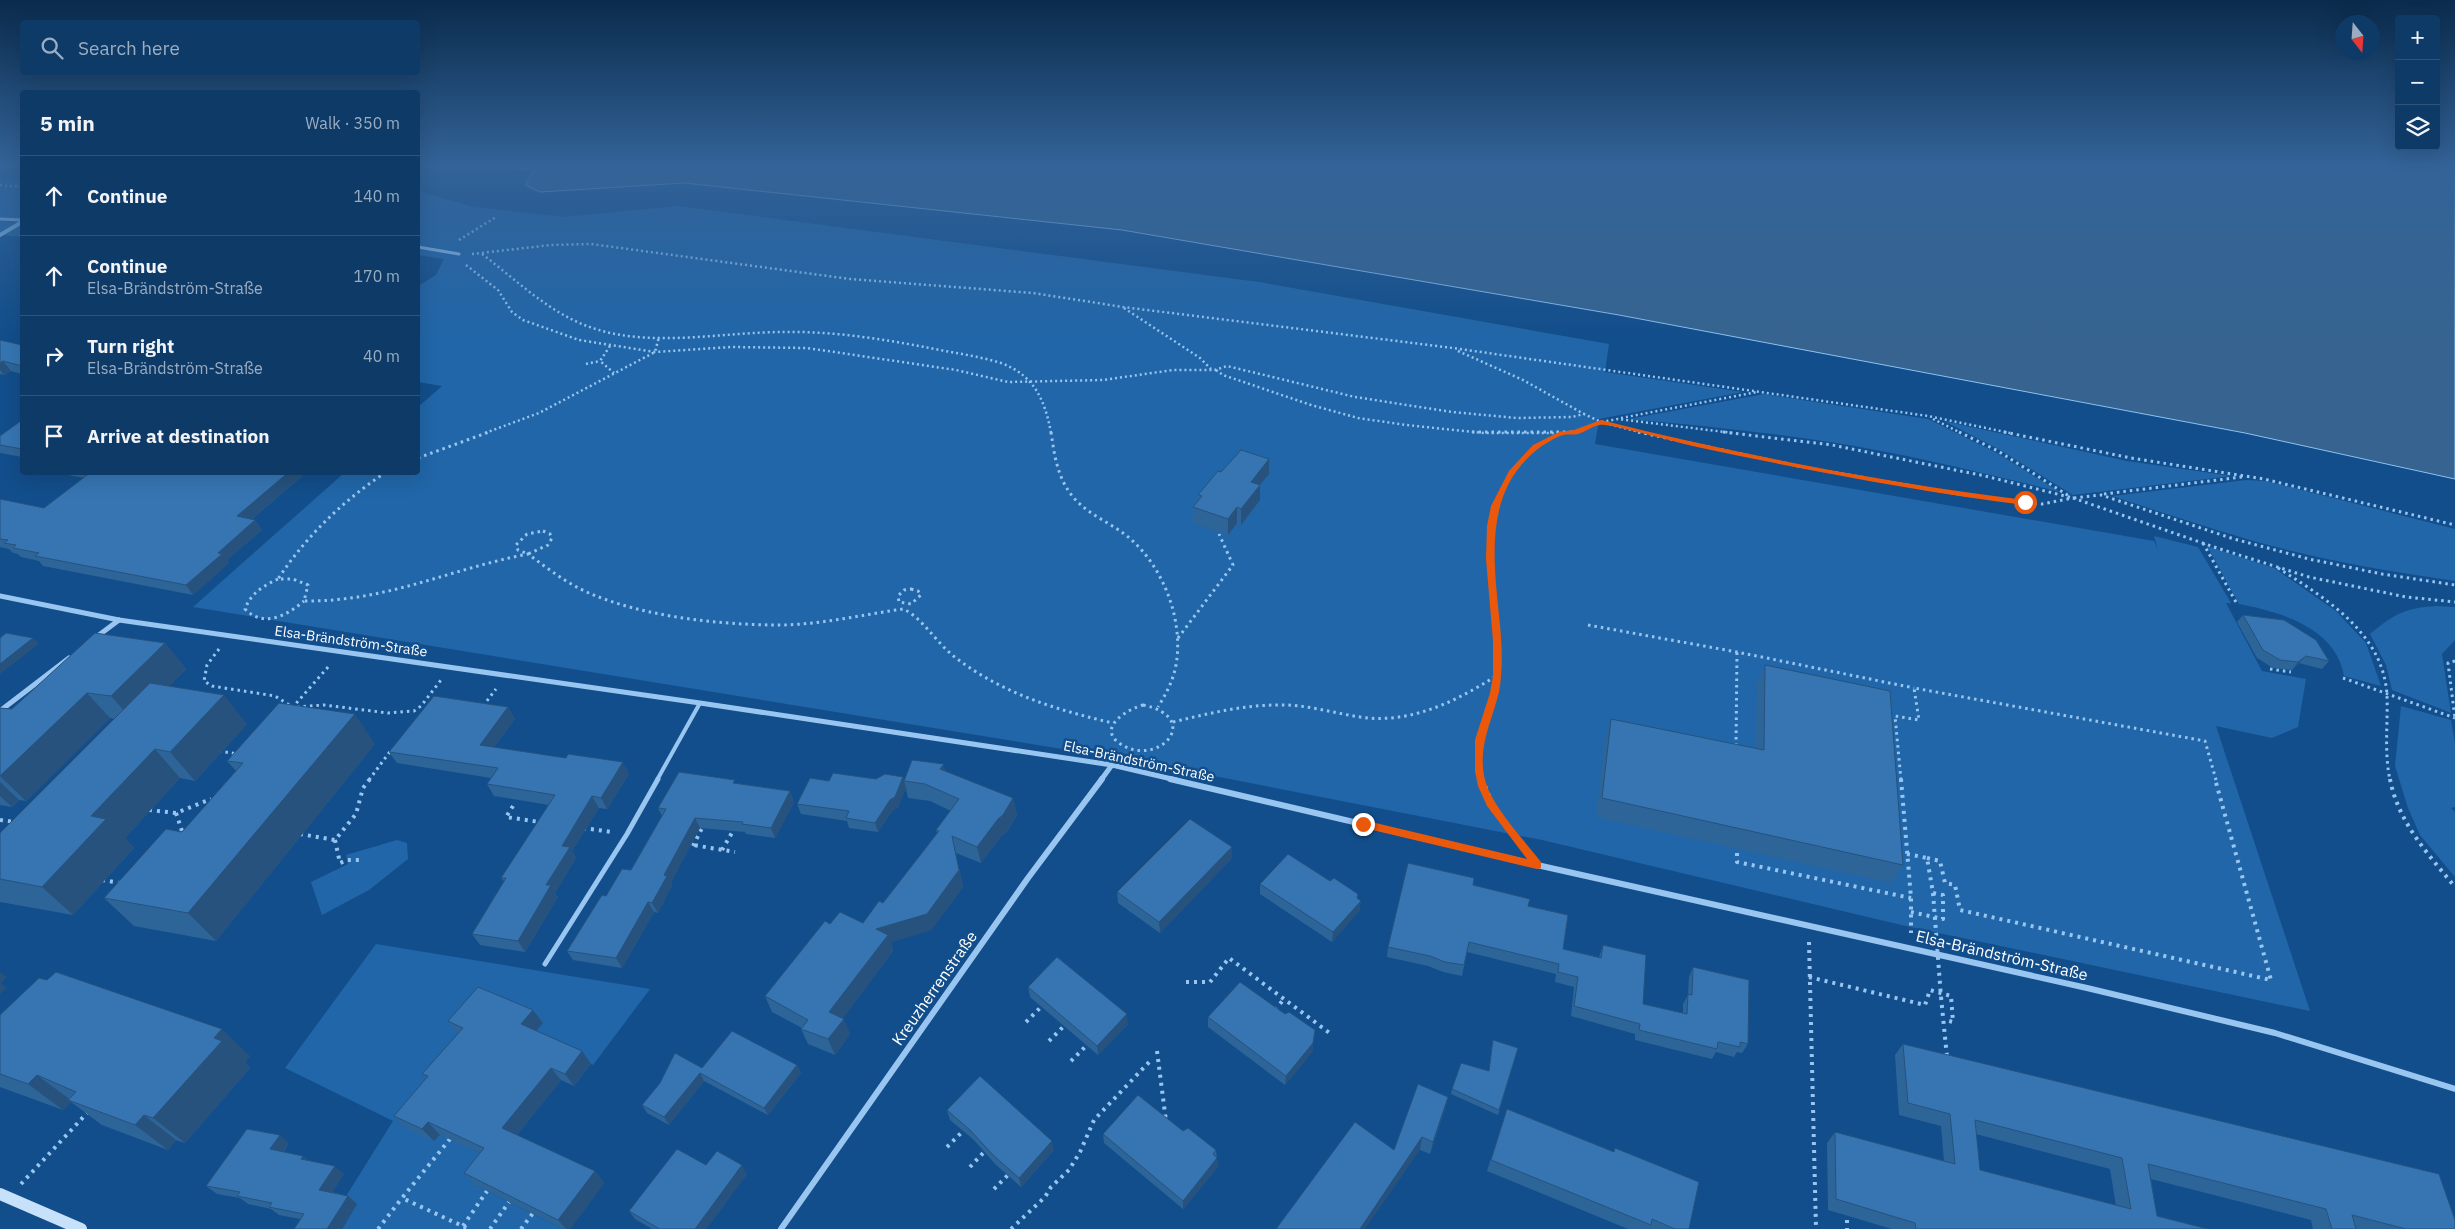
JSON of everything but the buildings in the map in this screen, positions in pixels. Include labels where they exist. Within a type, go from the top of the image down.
[{"type":"street","points":[[0,234],[20,222]]},
{"type":"street","name":"Elsa-Brändström-Straße","points":[[0,596],[119,620],[700,703],[1112,765],[1537,865],[2087,988],[2275,1033],[2455,1089]]},
{"type":"street","points":[[87,644],[119,620]]},
{"type":"street","points":[[0,711],[71,656]]},
{"type":"street","name":"Kreuzherrenstraße","points":[[781,1229],[1028,878],[1112,765]]},
{"type":"street","points":[[4,1196],[81,1229]]},
{"type":"lane","points":[[420,247],[460,254]]},
{"type":"lane","points":[[545,964],[627,834],[700,703]]},
{"type":"path","points":[[442,251],[487,222]]},
{"type":"path","points":[[1158,707],[1175,676],[1178,639],[1169,597],[1140,548],[1128,537],[1085,508],[1071,495],[1064,484],[1057,465],[1045,405],[1033,381],[1016,369],[969,356],[906,343],[833,334],[802,332],[659,337],[602,331],[564,317],[482,254],[551,245],[591,244],[771,270],[1033,293],[1123,307],[1453,348],[1928,416],[2131,458],[2246,477],[2348,498],[2455,526]]},
{"type":"path","points":[[460,254],[462,262],[498,290],[512,312],[522,320],[570,338],[610,346],[655,352],[731,347],[807,348],[956,370],[1008,382],[1103,380],[1173,370],[1213,370],[1227,366],[1329,392],[1433,410],[1487,416],[1572,417],[1584,414]]},
{"type":"path","points":[[1123,307],[1223,375],[1358,418],[1484,433],[1562,433],[1575,432],[1601,422],[1761,392]]},
{"type":"path","points":[[420,457],[538,413],[655,352],[659,337]]},
{"type":"path","points":[[586,364],[600,361],[610,346]]},
{"type":"path","points":[[1453,348],[1523,380],[1601,422],[1665,438],[1803,467],[1958,494],[2042,504],[2073,498],[2246,477]]},
{"type":"path","points":[[600,361],[614,373]]},
{"type":"path","points":[[1928,416],[1998,451],[2073,498]]},
{"type":"path","points":[[1618,419],[1832,445],[1985,476],[2073,498],[2275,567],[2410,600],[2455,602]]},
{"type":"path","points":[[1537,865],[1491,804],[1483,786],[1480,771],[1479,740],[1494,693],[1497,676],[1497,641],[1490,559],[1491,526],[1495,506],[1512,471],[1536,447],[1562,433]]},
{"type":"path","points":[[278,579],[292,557],[316,530],[342,506],[382,475]]},
{"type":"path","points":[[2101,495],[2234,539],[2309,559],[2382,574],[2455,585]]},
{"type":"path","points":[[304,601],[344,600],[397,591],[503,558],[528,554],[548,545],[552,538],[550,534],[543,531],[531,532],[521,537],[516,545],[518,550],[528,554],[559,577],[589,593],[628,606],[684,618],[772,624],[821,621],[893,609],[911,611]]},
{"type":"path","points":[[1178,639],[1233,565],[1219,534]]},
{"type":"path","points":[[2203,542],[2238,604]]},
{"type":"path","points":[[2275,567],[2319,595],[2358,627],[2380,663],[2387,695],[2387,766],[2395,800],[2414,834],[2455,887]]},
{"type":"path","points":[[289,578],[302,581],[308,585],[308,592],[304,601],[295,610],[276,618],[253,618],[244,609],[248,598],[256,590],[278,579],[289,578]]},
{"type":"path","points":[[893,609],[901,604],[911,604],[919,599],[918,591],[904,590],[898,596],[901,604]]},
{"type":"path","points":[[911,604],[911,611],[938,642],[982,677],[1062,710],[1113,723]]},
{"type":"path","points":[[1588,625],[1737,652],[1914,688],[2205,741],[2271,980],[1960,910],[1955,885],[1945,883],[1940,861],[1907,854]]},
{"type":"path","points":[[232,636],[207,665],[204,681],[212,686],[275,696],[293,707],[324,705],[388,713],[414,711],[421,706],[452,668]]},
{"type":"path","points":[[1736,748],[1737,652]]},
{"type":"path","points":[[2343,678],[2455,719],[2448,663],[2455,661]]},
{"type":"path","points":[[2270,669],[2291,672]]},
{"type":"path","points":[[478,712],[507,675]]},
{"type":"path","points":[[287,714],[321,676]]},
{"type":"path","points":[[1173,722],[1232,709],[1261,706],[1300,706],[1368,718],[1402,717],[1448,704],[1497,676]]},
{"type":"path","points":[[1910,927],[1911,912],[1907,854],[1895,716],[1919,720],[1914,688]]},
{"type":"path","points":[[1132,706],[1158,707],[1166,711],[1173,722],[1174,730],[1167,743],[1160,748],[1144,752],[1130,750],[1116,741],[1112,731],[1113,723],[1118,715],[1132,706]]},
{"type":"path","points":[[414,711],[416,718]]},
{"type":"path","points":[[335,840],[356,814],[363,788],[393,748]]},
{"type":"path","points":[[216,751],[241,755]]},
{"type":"path","points":[[147,809],[176,813],[209,801],[215,795]]},
{"type":"path","points":[[208,809],[209,801]]},
{"type":"path","points":[[176,813],[182,831]]},
{"type":"path","points":[[0,820],[19,822]]},
{"type":"path","points":[[693,846],[705,824]]},
{"type":"path","points":[[176,838],[190,826]]},
{"type":"path","points":[[722,850],[733,831]]},
{"type":"path","points":[[298,834],[335,840]]},
{"type":"path","points":[[335,840],[340,863],[347,860],[360,860]]},
{"type":"path","points":[[1737,843],[1737,862],[1910,898]]},
{"type":"path","points":[[1927,858],[1933,894],[1947,1059]]},
{"type":"path","points":[[99,879],[124,884]]},
{"type":"path","points":[[1911,912],[1943,919],[1943,895],[1933,894]]},
{"type":"path","points":[[1186,982],[1210,982],[1230,958],[1331,1034]]},
{"type":"path","points":[[1809,959],[1816,1229]]},
{"type":"path","points":[[1810,977],[1925,1005],[1930,990],[1951,996],[1953,1022],[1945,1020]]},
{"type":"path","points":[[1274,1012],[1284,999]]},
{"type":"path","points":[[1026,1022],[1042,1006]]},
{"type":"path","points":[[1049,1041],[1064,1026]]},
{"type":"path","points":[[1071,1061],[1086,1046]]},
{"type":"path","points":[[1157,1051],[1167,1125]]},
{"type":"path","points":[[1011,1229],[1045,1197],[1069,1170],[1080,1152],[1094,1120],[1152,1059]]},
{"type":"path","points":[[4,1196],[94,1106]]},
{"type":"path","points":[[947,1147],[963,1131]]},
{"type":"path","points":[[378,1229],[450,1139]]},
{"type":"path","points":[[970,1167],[984,1152]]},
{"type":"path","points":[[994,1190],[1008,1175]]},
{"type":"path","points":[[463,1226],[487,1191]]},
{"type":"path","points":[[402,1198],[469,1229]]},
{"type":"path","points":[[490,1229],[510,1202]]},
{"type":"path","points":[[1847,1205],[1847,1229]]},
{"type":"path","points":[[521,1229],[533,1214]]},
{"type":"shaded area","points":[[0,222],[20,222],[20,237],[0,235]]},
{"type":"shaded area","points":[[420,222],[803,222],[1259,282],[1609,344],[1605,372],[1743,392],[1599,419],[1595,444],[2154,541],[2158,550],[2154,536],[2198,547],[2231,603],[2226,603],[2262,671],[2306,679],[2298,727],[2272,738],[2216,726],[2310,1011],[1910,927],[1542,840],[1142,762],[193,607],[342,475],[420,475],[420,405],[442,386],[420,382],[420,285],[436,275],[444,259],[420,255]]},
{"type":"shaded area","points":[[1051,222],[2455,222],[2455,479],[2245,433],[1619,315],[1122,230]]},
{"type":"shaded area","points":[[1764,394],[1928,419],[1997,453],[2060,492],[1945,464],[1859,447],[1805,438],[1629,419]]},
{"type":"shaded area","points":[[1944,421],[2127,461],[2232,476],[2073,495],[2000,450]]},
{"type":"shaded area","points":[[2246,480],[2266,481],[2455,529],[2455,581],[2400,573],[2284,549],[2210,528],[2112,496]]},
{"type":"shaded area","points":[[2207,546],[2274,568],[2336,611],[2366,643],[2381,686],[2344,676],[2339,659],[2330,646],[2318,634],[2304,625],[2272,612],[2239,604]]},
{"type":"shaded area","points":[[2455,607],[2455,640],[2442,654],[2451,713],[2392,690],[2386,665],[2370,634],[2400,613],[2416,608]]},
{"type":"shaded area","points":[[2401,706],[2451,720],[2455,743],[2455,807],[2451,808],[2455,812],[2455,877],[2420,835],[2408,808],[2395,766]]},
{"type":"shaded area","points":[[397,840],[407,843],[408,859],[369,890],[322,915],[311,882],[348,864],[346,855]]},
{"type":"shaded area","points":[[376,944],[650,989],[593,1065],[578,1058],[526,1042],[542,1023],[440,1134],[495,1160],[475,1185],[563,1229],[342,1229],[357,1204],[343,1201],[393,1121],[285,1068]]},
{"type":"route","points":[[1363,824],[1537,865],[1491,804],[1483,786],[1480,771],[1478,755],[1481,728],[1488,713],[1497,676],[1497,641],[1490,559],[1491,526],[1495,506],[1512,471],[1536,447],[1562,433],[1575,432],[1601,422],[1665,438],[1803,467],[1958,494],[2025,502]]}]
